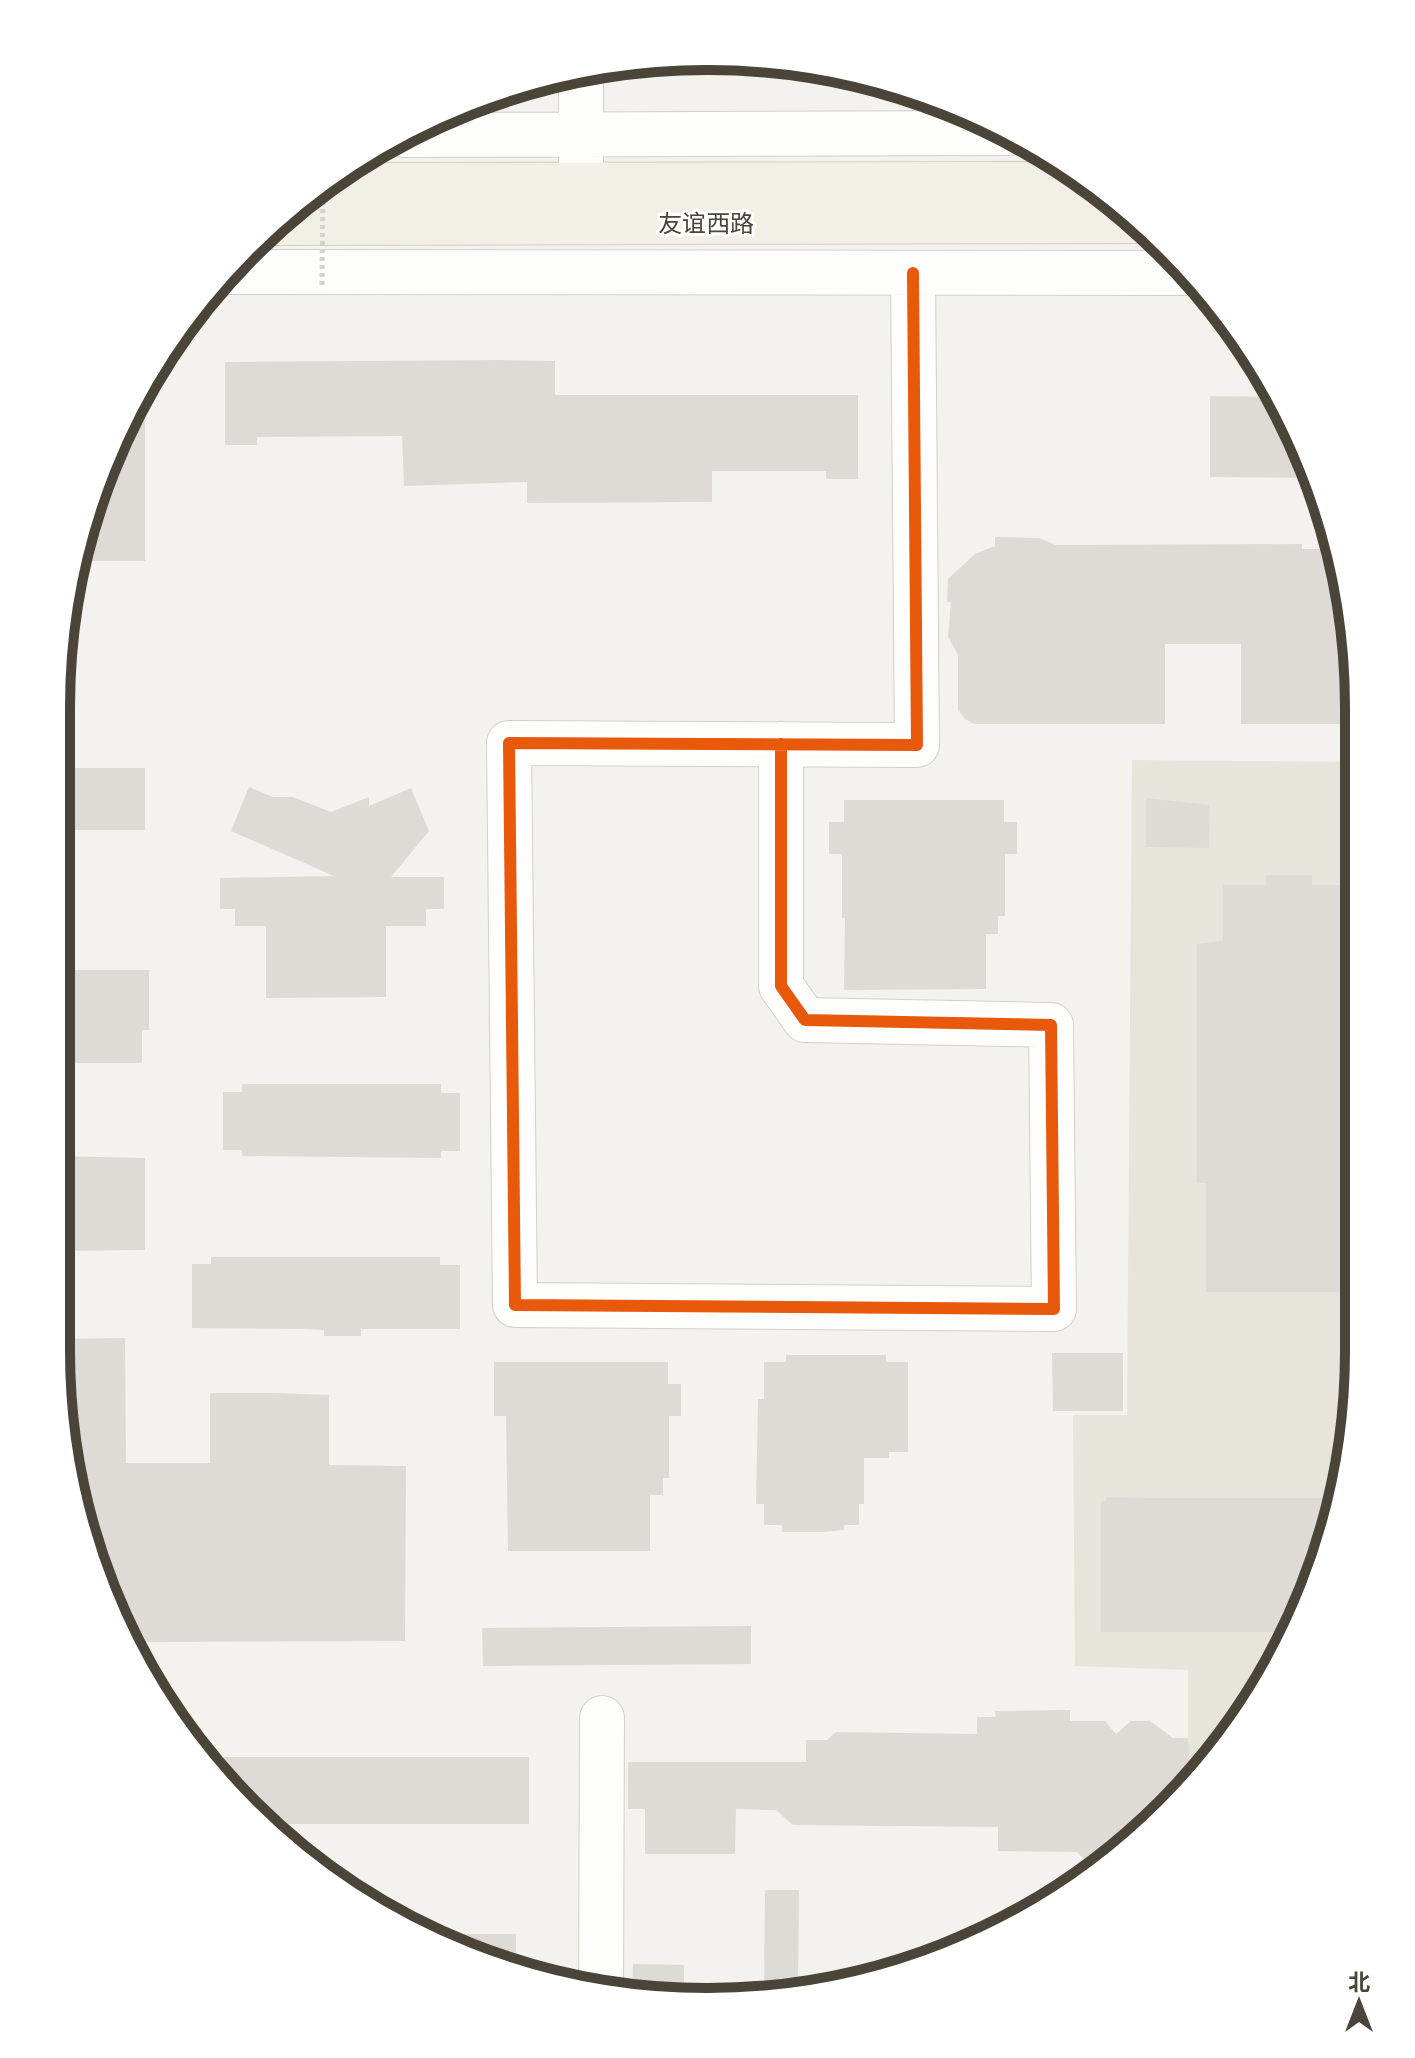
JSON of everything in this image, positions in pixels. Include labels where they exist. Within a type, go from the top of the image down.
[{"type":"main road","name":"友谊西路","points":[[342,185],[1072,184]]},
{"type":"main road","name":"友谊西路","points":[[293,223],[1119,221]]},
{"type":"street","points":[[581,82],[581,185]]},
{"type":"street","points":[[428,135],[983,133]]},
{"type":"street","points":[[242,272],[1173,273]]},
{"type":"street","points":[[781,744],[781,986],[805,1020],[1051,1025],[1054,1309],[515,1305],[509,743],[781,744],[917,745],[913,273]]},
{"type":"street","points":[[601,1979],[602,1718]]},
{"type":"path","points":[[322,200],[322,285]]},
{"type":"shaded area","points":[[1132,760],[1345,762],[1345,1350],[1340,1434],[1333,1475],[1311,1555],[1279,1632],[1238,1705],[1188,1770],[1188,1670],[1075,1666],[1073,1415],[1127,1415]]},
{"type":"building","points":[[555,361],[555,395],[858,395],[858,479],[826,479],[826,471],[712,471],[712,502],[527,503],[527,482],[404,486],[402,436],[257,437],[257,445],[225,445],[225,362]]},
{"type":"building","points":[[1210,396],[1264,397],[1301,478],[1210,477]]},
{"type":"building","points":[[145,408],[145,561],[88,561],[104,503]]},
{"type":"building","points":[[995,537],[1039,538],[1056,545],[1302,544],[1302,549],[1324,549],[1340,624],[1345,724],[1241,724],[1241,644],[1165,644],[1165,724],[974,724],[958,710],[958,655],[948,637],[951,602],[947,602],[948,579],[975,554],[995,546]]},
{"type":"building","points":[[70,768],[145,768],[145,830],[70,830]]},
{"type":"building","points":[[249,787],[273,797],[293,797],[331,812],[369,797],[369,806],[411,788],[429,831],[391,877],[444,877],[444,909],[426,909],[426,926],[386,926],[386,997],[266,998],[266,926],[235,926],[235,909],[220,909],[220,878],[334,876],[231,831]]},
{"type":"building","points":[[1146,798],[1210,805],[1209,848],[1146,847]]},
{"type":"building","points":[[844,800],[1004,800],[1004,822],[1017,822],[1017,854],[1005,854],[1005,916],[998,916],[998,934],[986,934],[986,989],[844,990],[842,854],[829,854],[829,822],[844,822]]},
{"type":"building","points":[[1266,875],[1312,875],[1312,885],[1345,885],[1345,1292],[1206,1292],[1206,1183],[1197,1183],[1197,944],[1223,941],[1223,885],[1266,885]]},
{"type":"building","points":[[70,970],[149,970],[149,1030],[142,1030],[142,1063],[70,1063]]},
{"type":"building","points":[[242,1084],[441,1084],[441,1093],[460,1093],[460,1151],[441,1151],[441,1158],[242,1156],[242,1150],[223,1150],[223,1092],[242,1092]]},
{"type":"building","points":[[70,1156],[145,1158],[145,1250],[70,1251]]},
{"type":"building","points":[[211,1257],[440,1257],[440,1265],[460,1265],[460,1329],[361,1329],[361,1336],[324,1336],[324,1330],[192,1328],[192,1264],[211,1264]]},
{"type":"building","points":[[125,1338],[126,1463],[210,1463],[210,1393],[329,1395],[329,1465],[406,1466],[405,1641],[141,1642],[104,1555],[82,1475],[71,1392],[70,1339]]},
{"type":"building","points":[[1052,1353],[1123,1353],[1123,1411],[1053,1411]]},
{"type":"building","points":[[786,1355],[886,1355],[886,1362],[908,1362],[908,1452],[889,1452],[889,1458],[864,1458],[864,1504],[859,1504],[859,1525],[844,1525],[844,1530],[823,1532],[782,1532],[782,1525],[764,1525],[764,1504],[756,1504],[758,1399],[764,1399],[764,1362],[786,1362]]},
{"type":"building","points":[[494,1362],[668,1362],[668,1384],[681,1384],[681,1416],[669,1416],[669,1478],[663,1478],[663,1495],[650,1495],[650,1551],[508,1551],[506,1416],[494,1416]]},
{"type":"building","points":[[1106,1497],[1327,1498],[1311,1555],[1279,1632],[1101,1632],[1101,1501],[1106,1501]]},
{"type":"building","points":[[751,1626],[751,1664],[483,1666],[482,1628]]},
{"type":"building","points":[[1070,1710],[1070,1721],[1105,1721],[1116,1734],[1131,1721],[1150,1721],[1173,1738],[1188,1738],[1189,1768],[1128,1830],[1091,1859],[1084,1859],[1077,1852],[998,1851],[998,1827],[793,1825],[776,1810],[736,1809],[735,1854],[645,1854],[645,1809],[628,1809],[628,1762],[806,1762],[806,1740],[827,1740],[836,1732],[977,1734],[977,1717],[996,1717],[995,1711]]},
{"type":"building","points":[[217,1757],[529,1757],[529,1824],[281,1824]]},
{"type":"building","points":[[765,1890],[799,1890],[798,1982],[764,1986]]},
{"type":"building","points":[[453,1934],[516,1934],[516,1958]]},
{"type":"building","points":[[633,1964],[684,1965],[684,1987],[632,1984]]},
{"type":"cycle path","points":[[781,744],[781,986],[805,1020],[1051,1025],[1054,1309],[515,1305],[509,743],[917,745],[913,273]]}]
